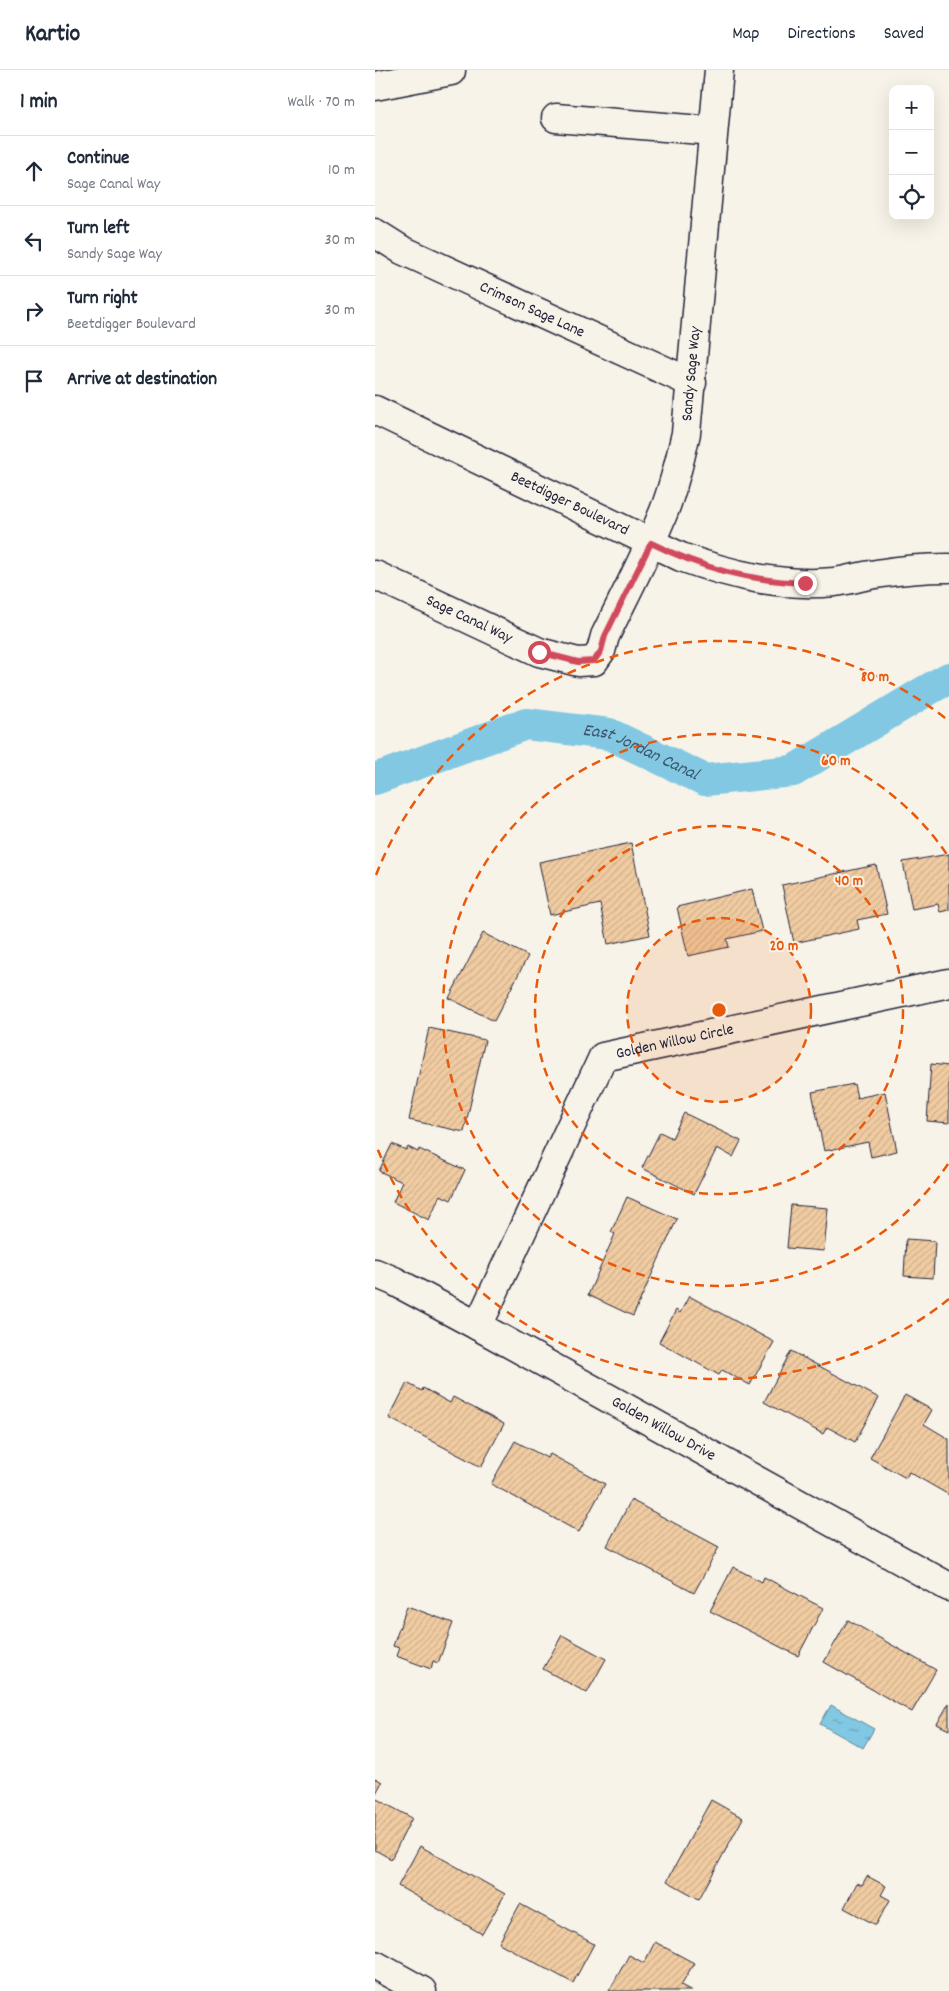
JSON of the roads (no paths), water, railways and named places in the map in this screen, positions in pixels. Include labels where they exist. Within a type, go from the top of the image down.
[{"type":"street","name":"Sandy Sage Way","points":[[594,661],[601,651],[605,636],[651,543],[665,510],[677,474],[686,433],[719,70]]},
{"type":"street","points":[[375,86],[451,71]]},
{"type":"street","points":[[556,118],[713,131]]},
{"type":"street","name":"Crimson Sage Lane","points":[[375,233],[402,250],[692,382]]},
{"type":"street","name":"Beetdigger Boulevard","points":[[375,410],[681,557],[743,577],[773,581],[836,582],[908,570],[949,568]]},
{"type":"street","name":"Sage Canal Way","points":[[375,575],[539,652],[578,662],[594,661]]},
{"type":"street","name":"Golden Willow Circle","points":[[478,1326],[603,1057],[949,983]]},
{"type":"street","name":"Golden Willow Drive","points":[[375,1273],[394,1281],[478,1326],[949,1587]]},
{"type":"street","points":[[375,1965],[422,1991]]},
{"type":"water","points":[[831,1705],[874,1729],[863,1748],[820,1724]]},
{"type":"waterway","name":"East Jordan Canal","points":[[375,779],[526,724],[609,734],[705,780],[793,771],[949,678]]}]
